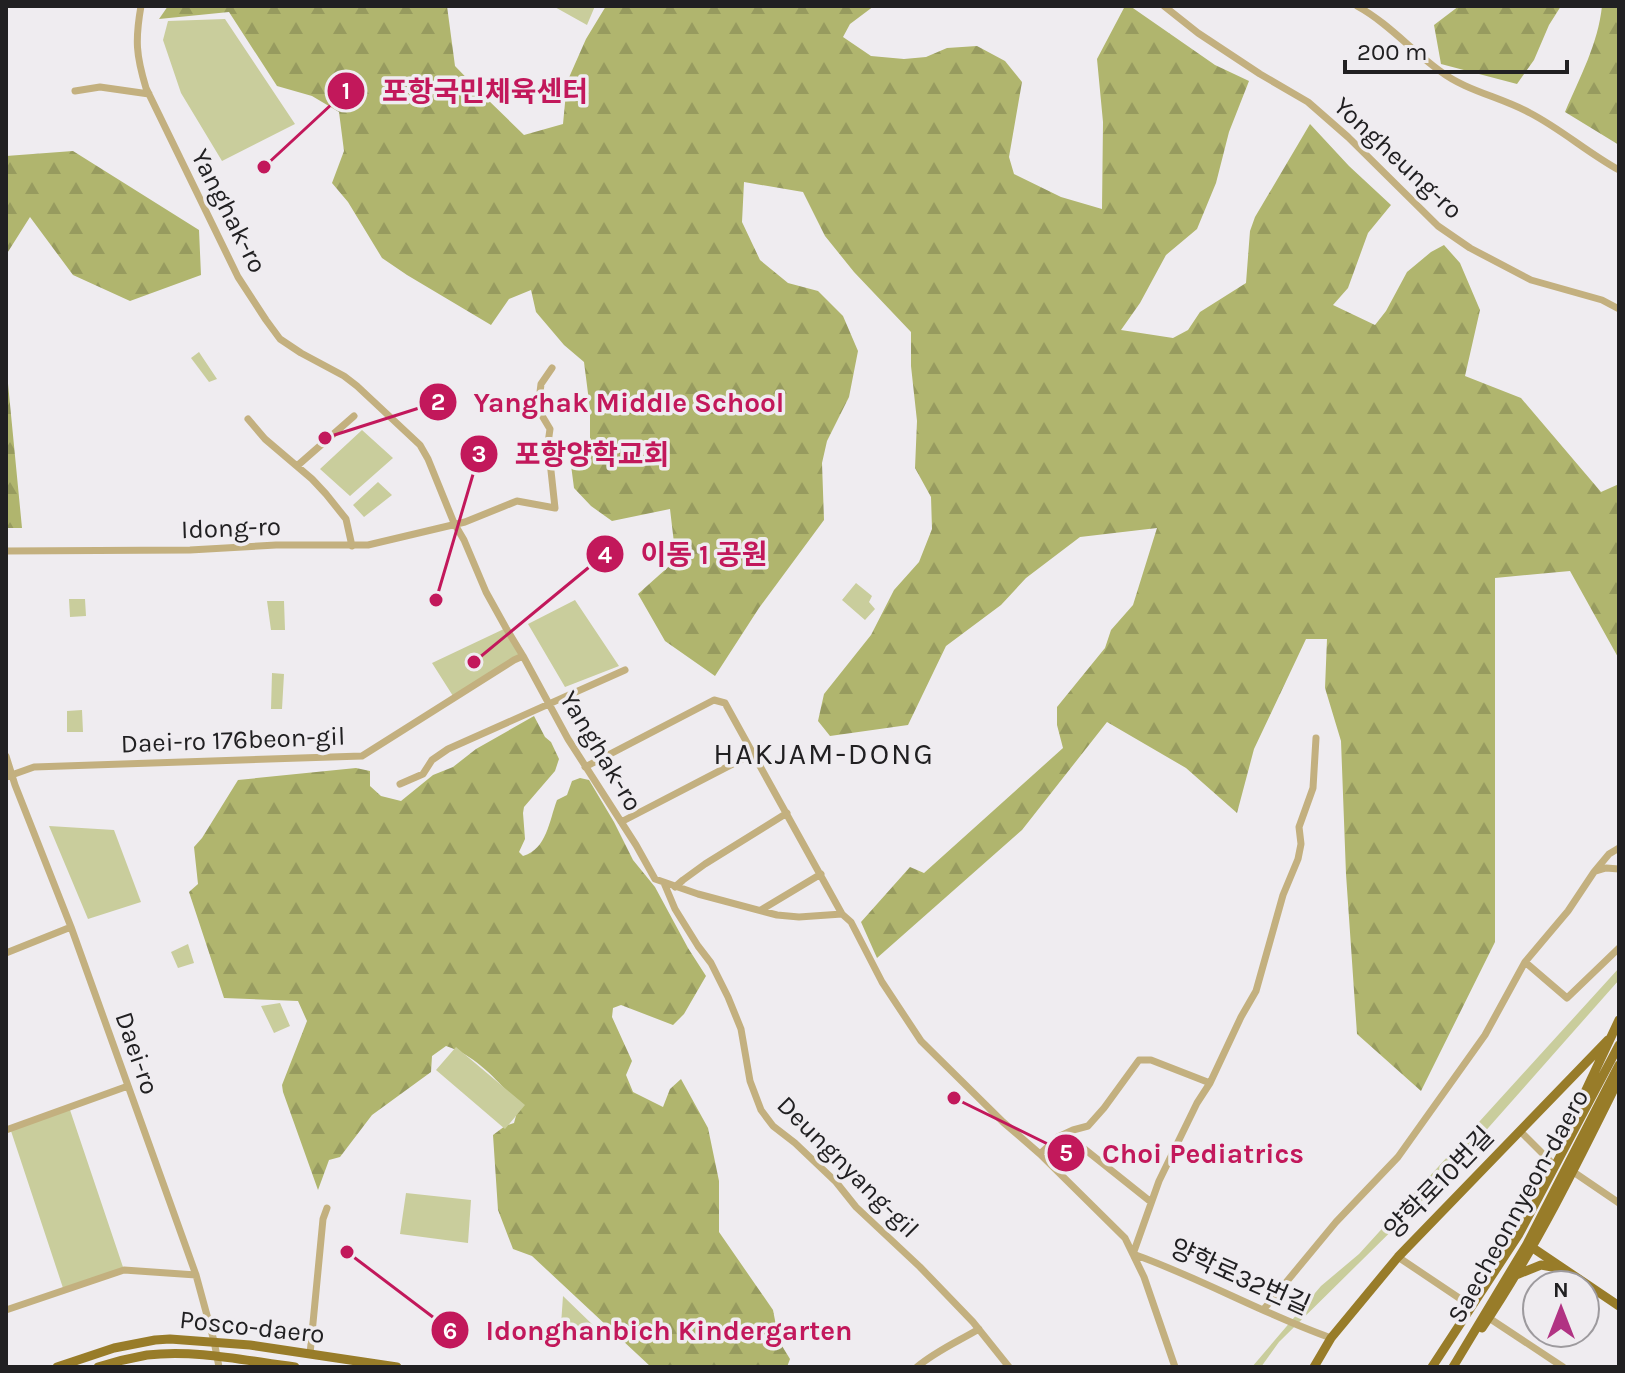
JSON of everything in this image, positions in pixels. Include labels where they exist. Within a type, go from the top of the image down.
[{"type":"main road","points":[[1565,1269],[1518,1236],[1519,1222],[1617,1026]]},
{"type":"main road","name":"양학로10번길","points":[[1314,1367],[1331,1338],[1398,1257],[1608,1040]]},
{"type":"main road","name":"Saecheonnyeon-daero","points":[[1453,1367],[1530,1246],[1619,1045]]},
{"type":"main road","name":"Saecheonnyeon-daero","points":[[1432,1367],[1518,1236],[1598,1094],[1619,1065]]},
{"type":"main road","points":[[1471,1338],[1482,1329],[1516,1275],[1619,1079]]},
{"type":"main road","points":[[1531,1269],[1541,1265],[1565,1269]]},
{"type":"main road","points":[[1516,1275],[1521,1273]]},
{"type":"main road","points":[[1601,1294],[1619,1306]]},
{"type":"main road","name":"Posco-daero","points":[[57,1367],[130,1344],[170,1339],[214,1341],[397,1367]]},
{"type":"main road","name":"Posco-daero","points":[[98,1367],[148,1355],[189,1355],[218,1362],[295,1367]]},
{"type":"street","name":"Yanghak-ro","points":[[141,6],[136,42],[139,67],[149,94],[238,277],[280,339],[344,376],[420,445],[486,592],[585,767],[655,879],[664,883]]},
{"type":"street","name":"Yongheung-ro","points":[[1164,6],[1210,41],[1308,102],[1438,226],[1470,248],[1531,280],[1602,300],[1619,309]]},
{"type":"street","points":[[1357,6],[1385,24],[1454,81],[1512,103],[1619,170]]},
{"type":"street","points":[[75,91],[100,87],[149,94]]},
{"type":"street","name":"Idong-ro","points":[[6,551],[368,545],[472,519],[517,501],[555,508],[548,443],[550,429],[538,409],[541,384],[552,368]]},
{"type":"street","points":[[297,466],[354,416]]},
{"type":"street","points":[[248,419],[265,439],[312,479],[346,519],[352,546]]},
{"type":"street","name":"Daei-ro 176beon-gil","points":[[9,776],[34,767],[362,756],[523,656]]},
{"type":"street","points":[[400,784],[423,774],[432,760],[448,749],[625,670]]},
{"type":"street","points":[[585,767],[714,700],[725,703],[842,914],[851,922],[882,982],[921,1041],[1125,1238],[1144,1277],[1175,1367]]},
{"type":"street","points":[[1133,1254],[1151,1202],[1192,1113],[1256,991],[1283,895],[1298,859],[1301,844],[1299,827],[1313,788],[1316,738]]},
{"type":"street","points":[[621,822],[754,753]]},
{"type":"street","name":"Daei-ro","points":[[6,756],[9,776],[71,927],[196,1275],[218,1362]]},
{"type":"street","points":[[675,887],[705,864],[787,813]]},
{"type":"street","points":[[1264,1309],[1336,1222],[1398,1157],[1485,1035],[1525,962],[1568,911],[1594,872],[1609,854],[1619,848]]},
{"type":"street","points":[[1594,872],[1606,868],[1619,869]]},
{"type":"street","points":[[761,910],[821,874]]},
{"type":"street","points":[[664,883],[777,915],[842,914]]},
{"type":"street","name":"Deungnyang-gil","points":[[664,883],[675,909],[711,963],[728,997],[741,1029],[750,1081],[761,1110],[773,1126],[836,1182],[856,1207],[920,1267],[979,1329],[1009,1367]]},
{"type":"street","points":[[6,953],[71,927]]},
{"type":"street","points":[[1525,962],[1567,998],[1619,948]]},
{"type":"street","points":[[1040,1154],[1061,1136],[1088,1126],[1139,1060],[1151,1060],[1210,1083]]},
{"type":"street","points":[[8,1129],[128,1086]]},
{"type":"street","points":[[1520,1131],[1551,1162]]},
{"type":"street","points":[[1061,1136],[1077,1143],[1151,1202]]},
{"type":"street","points":[[1572,1171],[1619,1203]]},
{"type":"street","points":[[310,1354],[323,1219],[327,1208]]},
{"type":"street","name":"양학로32번길","points":[[1133,1254],[1331,1338]]},
{"type":"street","points":[[1398,1257],[1471,1306]]},
{"type":"street","points":[[6,1310],[124,1270],[196,1275]]},
{"type":"street","points":[[1489,1318],[1553,1364],[1563,1367]]},
{"type":"street","points":[[917,1367],[932,1354],[979,1329]]},
{"type":"green space","points":[[168,6],[447,6],[455,66],[524,135],[563,124],[567,82],[586,39],[606,6],[874,6],[850,24],[843,37],[871,56],[926,57],[947,48],[977,46],[1005,61],[1022,82],[1009,157],[1014,174],[1061,197],[1102,209],[1103,122],[1097,59],[1125,6],[1130,6],[1215,65],[1249,81],[1229,132],[1216,183],[1197,229],[1166,255],[1140,303],[1121,330],[1173,338],[1188,330],[1200,312],[1246,283],[1250,231],[1255,217],[1310,124],[1391,205],[1368,233],[1348,288],[1333,305],[1375,325],[1407,272],[1444,245],[1460,263],[1480,310],[1465,376],[1521,398],[1601,492],[1619,484],[1619,659],[1570,571],[1495,578],[1495,942],[1421,1091],[1357,1034],[1341,741],[1325,688],[1327,639],[1306,639],[1254,749],[1237,813],[1186,768],[1107,722],[1022,830],[877,958],[861,922],[910,867],[924,873],[1063,748],[1057,725],[1057,707],[1105,648],[1111,630],[1133,605],[1157,528],[1080,537],[1026,578],[1001,605],[946,646],[908,725],[830,736],[818,721],[824,694],[871,635],[894,590],[919,562],[932,529],[931,497],[915,468],[917,421],[911,332],[854,272],[825,236],[803,192],[744,182],[742,222],[760,260],[788,283],[818,291],[843,316],[858,351],[849,397],[827,441],[822,463],[824,520],[759,608],[715,676],[665,641],[638,594],[676,560],[670,509],[612,521],[591,506],[574,488],[568,442],[590,441],[590,409],[584,362],[564,345],[536,312],[531,290],[509,299],[491,325],[382,258],[348,202],[332,183],[344,151],[339,112],[312,96],[277,86],[229,12],[159,19]]},
{"type":"green space","points":[[553,6],[595,6],[587,25]]},
{"type":"green space","points":[[1459,6],[1561,6],[1534,60],[1517,84],[1441,64],[1434,25]]},
{"type":"green space","points":[[1602,6],[1619,6],[1619,145],[1565,112],[1592,47]]},
{"type":"green space","points":[[225,19],[295,124],[222,161],[181,93],[163,40],[168,21]]},
{"type":"green space","points":[[73,151],[199,230],[201,275],[130,301],[73,275],[30,217],[6,255],[6,156]]},
{"type":"green space","points":[[199,352],[217,379],[209,382],[191,358]]},
{"type":"green space","points":[[6,363],[22,528],[6,528]]},
{"type":"green space","points":[[362,430],[393,458],[350,496],[320,469]]},
{"type":"green space","points":[[378,482],[392,495],[364,517],[353,505]]},
{"type":"green space","points":[[856,583],[872,596],[869,602],[875,609],[865,620],[842,600]]},
{"type":"green space","points":[[69,599],[85,599],[86,616],[70,617]]},
{"type":"green space","points":[[575,600],[619,666],[565,687],[528,624]]},
{"type":"green space","points":[[267,601],[284,601],[285,630],[271,630]]},
{"type":"green space","points":[[506,628],[523,656],[453,696],[432,663]]},
{"type":"green space","points":[[272,673],[284,674],[282,709],[271,709]]},
{"type":"green space","points":[[82,710],[83,732],[67,732],[67,711]]},
{"type":"green space","points":[[534,716],[559,759],[555,771],[524,807],[525,839],[519,852],[523,856],[542,841],[557,800],[567,795],[572,781],[580,778],[589,780],[633,860],[655,887],[706,976],[684,1014],[673,1025],[621,1005],[613,1008],[612,1017],[632,1061],[626,1075],[633,1092],[663,1107],[670,1089],[681,1079],[708,1128],[719,1181],[719,1232],[773,1310],[779,1341],[790,1359],[787,1367],[651,1367],[532,1256],[513,1249],[498,1210],[493,1135],[514,1123],[519,1105],[495,1078],[457,1050],[446,1046],[432,1056],[431,1072],[372,1115],[340,1157],[329,1160],[318,1190],[282,1085],[307,1021],[298,1001],[224,998],[189,892],[198,884],[194,847],[238,780],[356,768],[370,771],[370,786],[381,796],[401,801],[433,775],[453,767],[476,749]]},
{"type":"green space","points":[[49,826],[114,830],[141,902],[88,919]]},
{"type":"green space","points":[[188,944],[194,963],[178,968],[171,952]]},
{"type":"green space","points":[[1619,968],[1619,980],[1435,1188],[1279,1342],[1261,1367],[1252,1367],[1321,1286],[1359,1254]]},
{"type":"green space","points":[[280,1003],[290,1026],[274,1033],[261,1006]]},
{"type":"green space","points":[[456,1047],[525,1105],[505,1129],[436,1070]]},
{"type":"green space","points":[[69,1107],[124,1270],[64,1291],[10,1128]]},
{"type":"green space","points":[[406,1193],[471,1200],[468,1243],[400,1234]]},
{"type":"green space","points":[[563,1296],[595,1327],[561,1325]]},
{"type":"place","name":"포항국민체육센터","points":[[264,167]]},
{"type":"place","name":"Yanghak Middle School","points":[[325,438]]},
{"type":"place","name":"포항양학교회","points":[[436,600]]},
{"type":"place","name":"이동 1 공원","points":[[474,662]]},
{"type":"place","name":"Choi Pediatrics","points":[[954,1098]]},
{"type":"place","name":"Idonghanbich Kindergarten","points":[[347,1252]]},
{"type":"district","name":"HAKJAM-DONG","points":[[824,754]]}]
